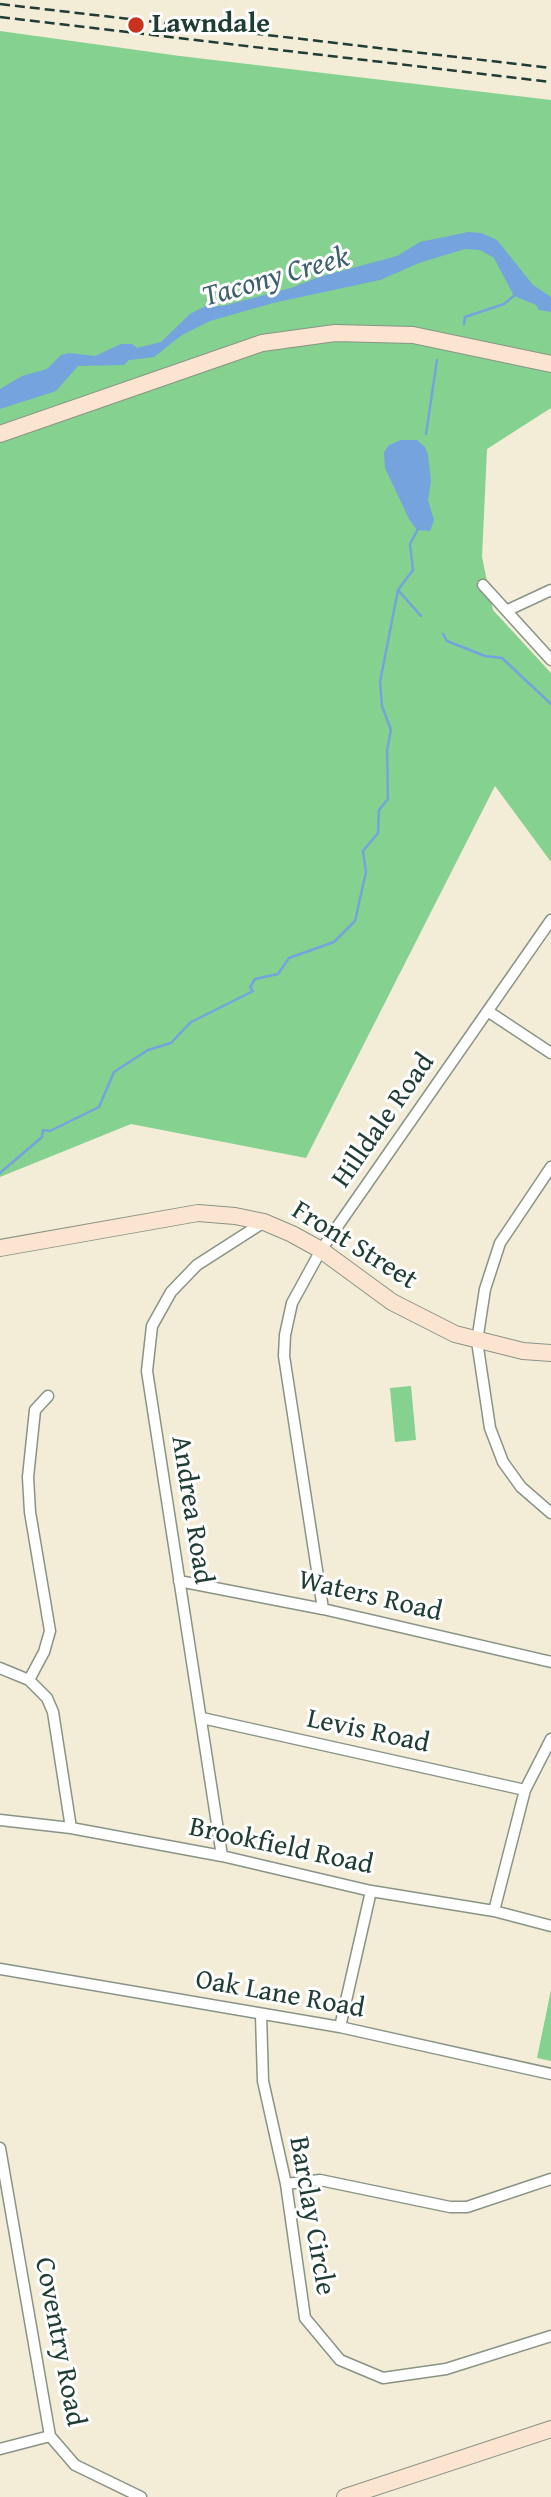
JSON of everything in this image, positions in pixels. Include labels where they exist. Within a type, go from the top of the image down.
[{"type":"street","points":[[0,434],[262,343],[335,333],[412,335],[551,365]]},
{"type":"street","points":[[483,585],[509,610],[551,660]]},
{"type":"street","points":[[509,610],[551,590]]},
{"type":"street","name":"Hilldale Road","points":[[323,1609],[284,1356],[285,1335],[292,1303],[321,1250],[551,920]]},
{"type":"street","points":[[489,1012],[551,1054]]},
{"type":"street","points":[[551,1167],[500,1243],[485,1289],[477,1340],[490,1428],[503,1462],[530,1496],[551,1513]]},
{"type":"street","name":"Front Street","points":[[0,1248],[198,1213],[264,1222],[321,1250],[392,1302],[455,1334],[523,1351],[551,1353]]},
{"type":"street","name":"Andrea Road","points":[[222,1856],[147,1371],[152,1326],[185,1275],[264,1222]]},
{"type":"street","points":[[29,1680],[44,1653],[50,1631],[28,1477],[35,1410],[48,1396]]},
{"type":"street","name":"Waters Road","points":[[179,1581],[323,1609],[551,1662]]},
{"type":"street","points":[[0,1668],[29,1680],[47,1698],[53,1712],[71,1828]]},
{"type":"street","name":"Levis Road","points":[[202,1718],[526,1790]]},
{"type":"street","points":[[494,1912],[526,1790],[551,1739]]},
{"type":"street","name":"Brookfield Road","points":[[0,1820],[71,1828],[222,1856],[371,1891],[494,1912],[551,1926]]},
{"type":"street","points":[[340,2027],[371,1891]]},
{"type":"street","name":"Oak Lane Road","points":[[0,1969],[340,2027],[551,2074]]},
{"type":"street","name":"Barclay Circle","points":[[261,2015],[262,2081],[286,2183],[305,2318],[340,2360],[383,2378],[446,2369],[551,2336]]},
{"type":"street","name":"Coventry Road","points":[[0,2148],[50,2436],[75,2466],[141,2497]]},
{"type":"street","points":[[286,2183],[320,2180],[450,2207],[467,2207],[551,2179]]},
{"type":"street","points":[[345,2497],[551,2429]]},
{"type":"street","points":[[0,2449],[50,2436]]},
{"type":"green space","points":[[0,31],[180,56],[551,100],[551,408],[487,449],[482,557],[493,610],[551,673],[551,862],[495,786],[306,1158],[131,1124],[0,1177]]},
{"type":"green space","points":[[411,1386],[416,1440],[395,1442],[390,1388]]},
{"type":"green space","points":[[551,1990],[551,2061],[537,2058]]},
{"type":"water","points":[[468,232],[481,233],[497,240],[533,285],[551,297],[551,312],[539,310],[536,305],[514,296],[494,258],[480,250],[465,249],[419,263],[380,280],[273,303],[210,321],[182,335],[154,357],[129,360],[124,365],[78,366],[56,391],[0,409],[0,389],[22,376],[47,369],[61,355],[69,353],[95,356],[121,344],[132,344],[137,348],[161,342],[190,314],[206,306],[223,306],[291,288],[319,277],[397,256],[420,242]]},
{"type":"water","points":[[401,440],[417,440],[425,447],[428,455],[431,481],[428,500],[434,520],[430,531],[417,530],[409,519],[385,468],[384,452],[389,445]]},
{"type":"waterway","points":[[464,324],[465,317],[504,304],[516,294]]},
{"type":"waterway","points":[[426,434],[437,360]]},
{"type":"waterway","points":[[418,529],[410,544],[413,570],[398,590],[421,616]]},
{"type":"waterway","points":[[0,1173],[42,1137],[43,1130],[50,1131],[99,1107],[114,1072],[148,1050],[171,1043],[191,1022],[253,991],[250,987],[255,979],[278,974],[289,958],[334,942],[355,921],[366,872],[363,851],[378,833],[379,810],[388,799],[387,750],[391,730],[382,706],[380,682],[398,590]]},
{"type":"waterway","points":[[443,634],[447,641],[485,656],[502,658],[551,704]]},
{"type":"railway","points":[[0,4],[551,68]]},
{"type":"railway","points":[[0,17],[551,82]]},
{"type":"place","name":"Lawndale","points":[[136,25]]},
{"type":"water label","name":"Tacony Creek","points":[[276,278]]}]
